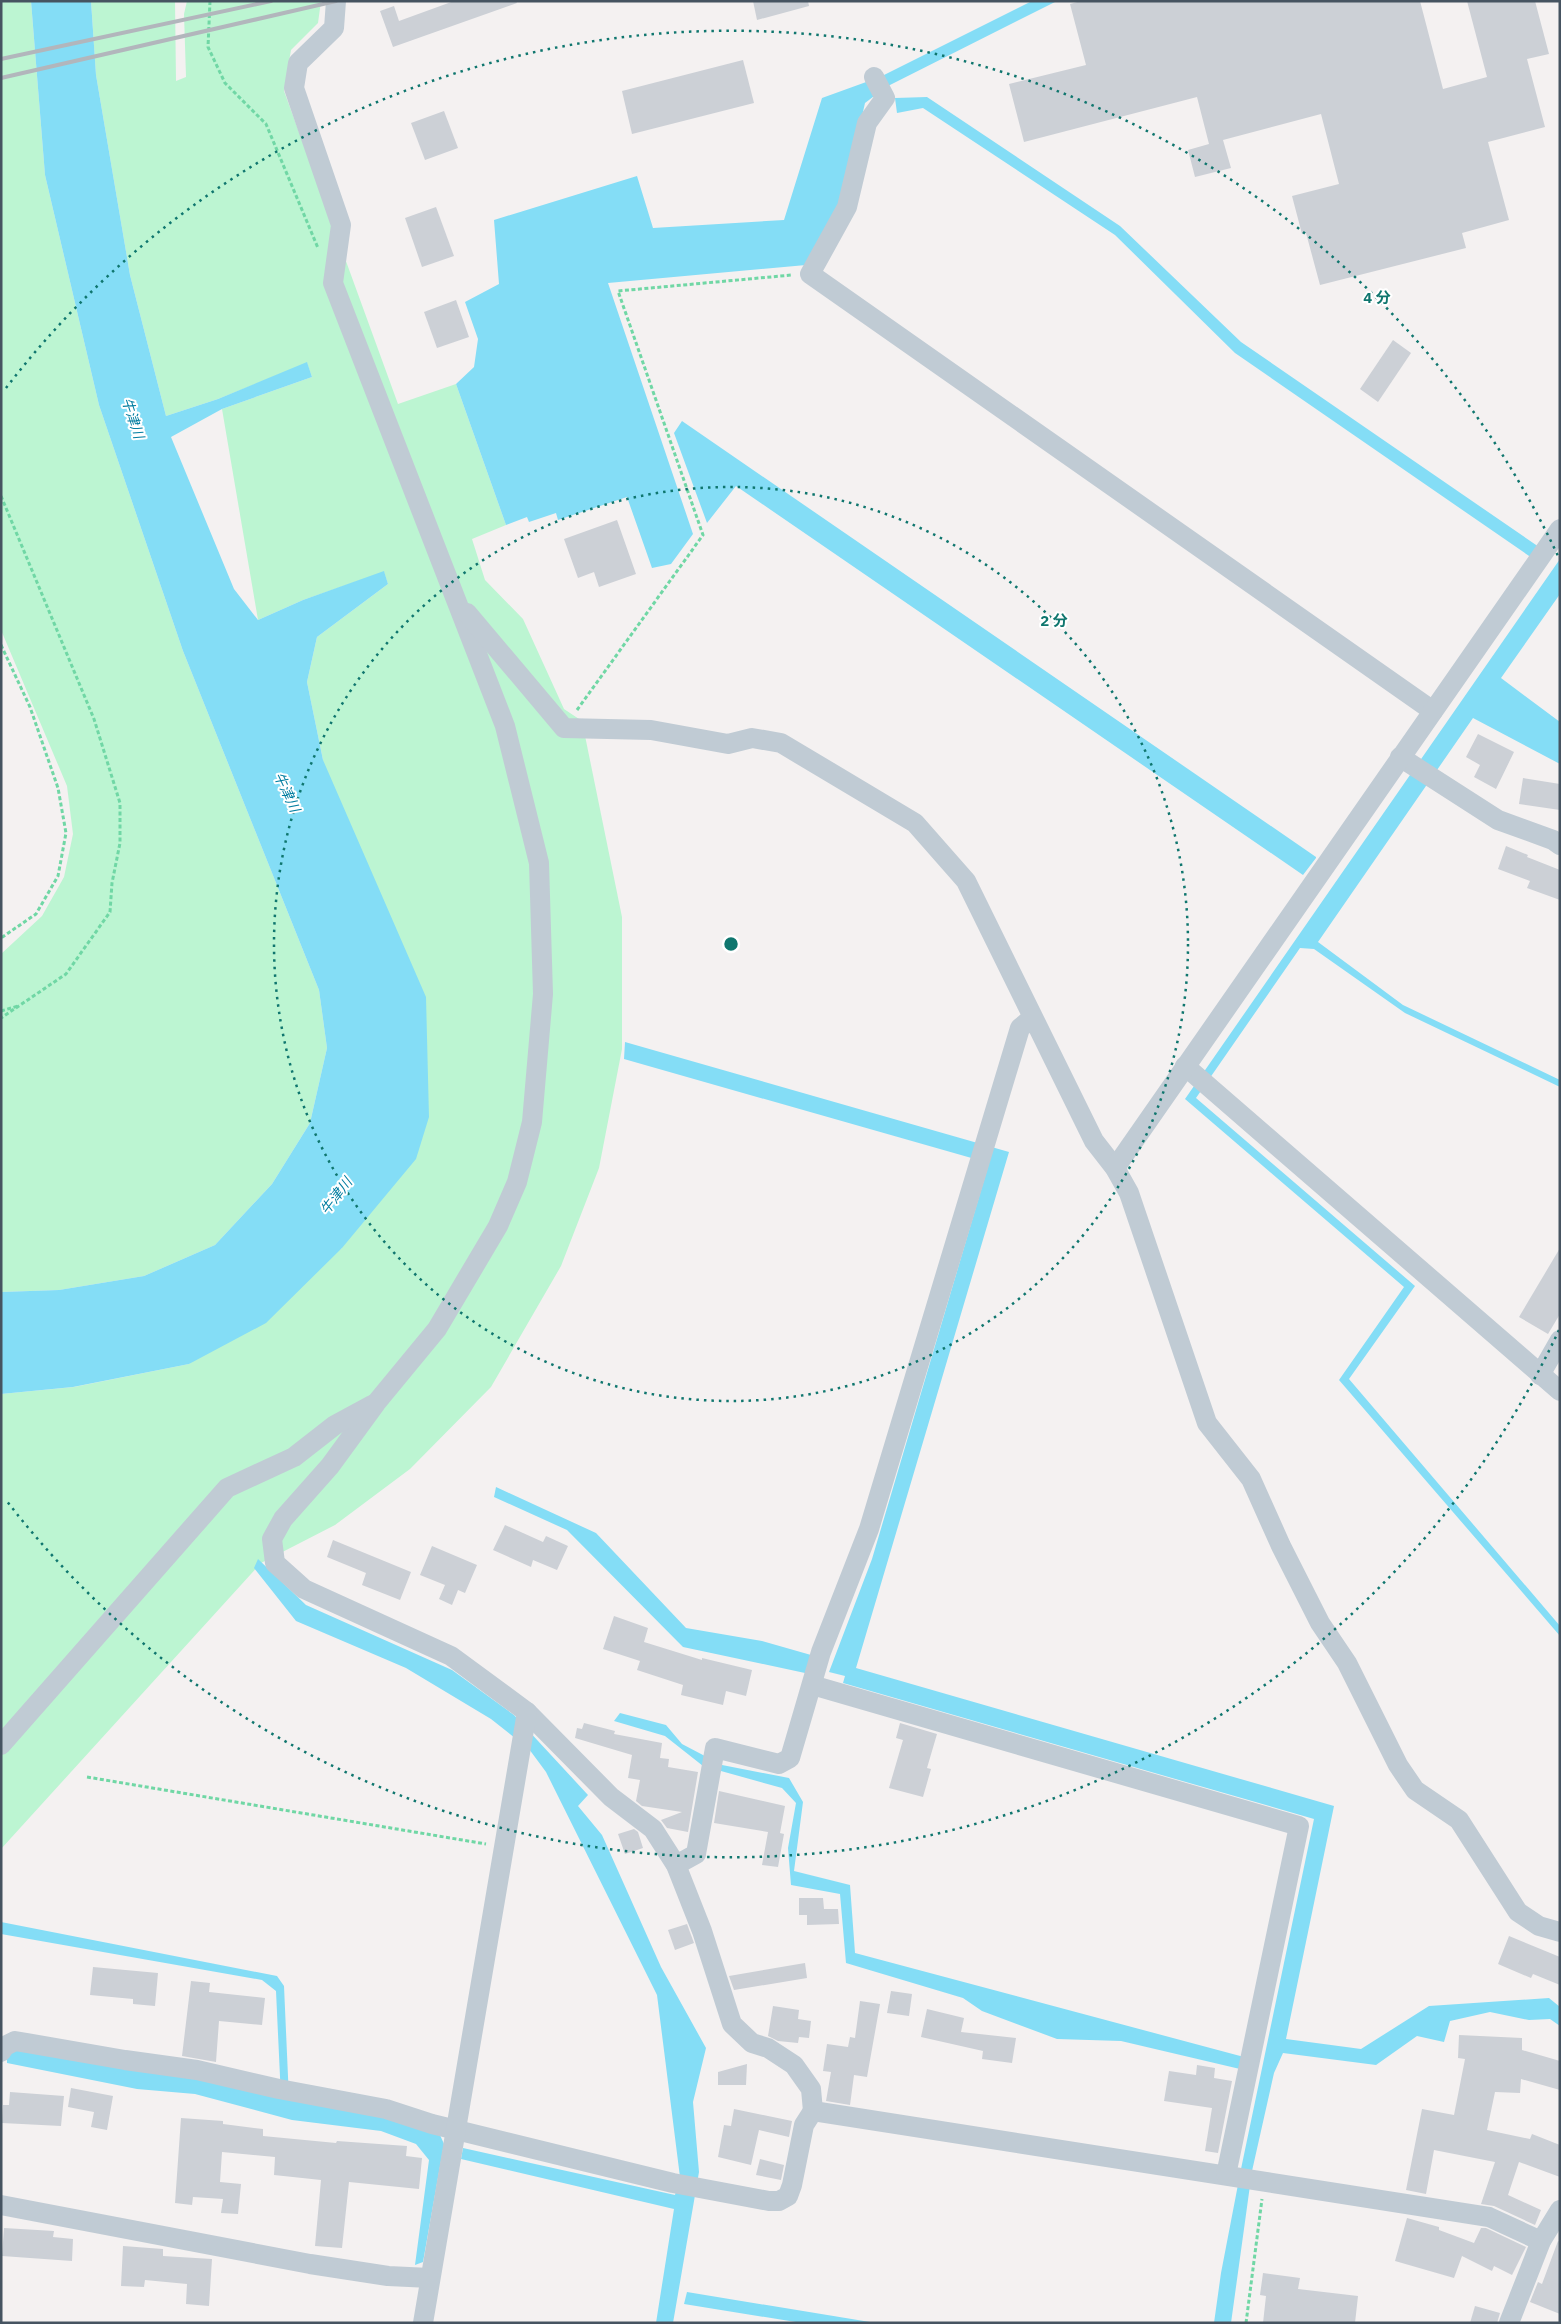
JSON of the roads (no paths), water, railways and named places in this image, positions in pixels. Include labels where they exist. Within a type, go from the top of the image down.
[{"type":"street","points":[[3,2049],[15,2041],[197,2070],[286,2091],[386,2108],[457,2130],[673,2183],[769,2201],[779,2201],[788,2196],[792,2185],[804,2124],[813,2111],[811,2089],[794,2065],[768,2048],[752,2043],[732,2024],[702,1931],[676,1865],[653,1829],[611,1797],[527,1712],[451,1656],[304,1589],[275,1563],[272,1539],[283,1519],[330,1466],[376,1403],[437,1329],[498,1226],[517,1182],[532,1122],[543,994],[538,863],[505,726],[333,283],[341,224],[294,88],[298,63],[334,28],[336,1]]},
{"type":"street","points":[[874,77],[885,98],[867,123],[847,207],[810,274],[1433,711]]},
{"type":"street","points":[[1114,1168],[1196,1076],[1400,757],[1560,529]]},
{"type":"street","points":[[458,602],[564,728],[651,730],[728,744],[752,738],[781,743],[915,822],[966,882],[1094,1141],[1114,1168],[1129,1193],[1207,1423],[1251,1479],[1320,1623],[1347,1663],[1398,1765],[1415,1790],[1459,1820],[1518,1912],[1538,1926],[1560,1932]]},
{"type":"street","points":[[1400,757],[1498,820],[1553,840],[1560,845]]},
{"type":"street","points":[[676,1865],[696,1854],[715,1748],[779,1764],[790,1758],[821,1652],[869,1529],[977,1165],[1020,1028],[1032,1018]]},
{"type":"street","points":[[1196,1076],[1560,1391]]},
{"type":"street","points":[[1540,1374],[1560,1340]]},
{"type":"street","points":[[1,1745],[227,1488],[294,1457],[335,1425],[376,1403]]},
{"type":"street","points":[[812,1685],[1299,1826],[1230,2176]]},
{"type":"street","points":[[423,2323],[457,2130],[519,1746],[527,1712]]},
{"type":"street","points":[[813,2111],[1489,2217],[1541,2241]]},
{"type":"street","points":[[1,2205],[310,2264],[388,2276],[430,2278]]},
{"type":"street","points":[[1509,2323],[1541,2241],[1560,2210]]},
{"type":"water","name":"牛津川","points":[[31,1],[91,1],[96,75],[130,275],[166,416],[218,399],[307,362],[312,377],[222,409],[171,437],[234,589],[258,620],[303,600],[384,571],[388,584],[317,637],[307,682],[323,760],[426,997],[429,1117],[416,1159],[342,1248],[266,1323],[189,1364],[73,1387],[1,1394],[1,1292],[59,1290],[144,1276],[215,1245],[272,1184],[310,1123],[327,1048],[319,990],[183,651],[99,405],[45,175]]},
{"type":"water","points":[[1032,1],[1057,1],[886,87],[865,103],[842,204],[806,265],[608,283],[693,534],[671,564],[652,568],[627,497],[558,520],[556,513],[529,522],[527,517],[506,525],[456,384],[474,367],[478,339],[465,302],[499,284],[494,220],[637,176],[653,228],[784,220],[822,98],[880,77]]},
{"type":"water","points":[[927,97],[1120,226],[1241,342],[1539,547],[1532,558],[1235,353],[1115,235],[923,108],[897,113],[895,98]]},
{"type":"water","points":[[682,421],[1316,858],[1303,875],[736,486],[707,523],[674,433]]},
{"type":"water","points":[[1560,559],[1560,594],[1501,678],[1560,722],[1560,764],[1473,718],[1318,942],[1403,1005],[1560,1080],[1560,1087],[1405,1013],[1314,949],[1300,948],[1196,1098],[1415,1286],[1349,1379],[1560,1626],[1560,1636],[1339,1380],[1404,1287],[1185,1099]]},
{"type":"water","points":[[625,1042],[1009,1152],[856,1668],[1334,1806],[1286,2039],[1361,2049],[1429,2006],[1549,1998],[1560,2007],[1560,2026],[1550,2019],[1529,2020],[1490,2012],[1450,2021],[1444,2042],[1417,2036],[1376,2065],[1283,2053],[1274,2073],[1252,2171],[1231,2323],[1214,2323],[1221,2273],[1314,1819],[843,1683],[845,1676],[829,1672],[872,1559],[989,1163],[624,1059]]},
{"type":"water","points":[[496,1487],[596,1533],[686,1628],[762,1641],[811,1655],[805,1673],[683,1647],[567,1530],[494,1497]]},
{"type":"water","points":[[258,1559],[306,1605],[452,1670],[514,1715],[588,1795],[578,1806],[602,1835],[661,1967],[706,2048],[693,2102],[699,2172],[673,2323],[656,2323],[674,2209],[461,2159],[463,2148],[675,2195],[680,2177],[657,1995],[546,1772],[529,1749],[491,1719],[406,1668],[296,1621],[254,1568]]},
{"type":"water","points":[[620,1713],[666,1725],[682,1744],[722,1765],[789,1778],[803,1802],[794,1871],[850,1885],[855,1953],[1244,2057],[1240,2069],[1121,2041],[1057,2039],[982,2011],[963,1998],[846,1963],[840,1894],[791,1885],[788,1848],[796,1803],[782,1788],[703,1766],[665,1736],[614,1721]]},
{"type":"water","points":[[1,1922],[277,1976],[284,1986],[289,2099],[387,2118],[440,2135],[444,2144],[423,2262],[415,2265],[429,2160],[416,2144],[381,2131],[292,2120],[195,2094],[137,2089],[7,2063],[7,2053],[17,2047],[191,2078],[281,2098],[276,1991],[262,1980],[1,1934]]},
{"type":"water","points":[[687,2292],[876,2323],[802,2323],[684,2304]]},
{"type":"railway","points":[[1,59],[271,1]]},
{"type":"railway","points":[[1,78],[336,1]]}]
